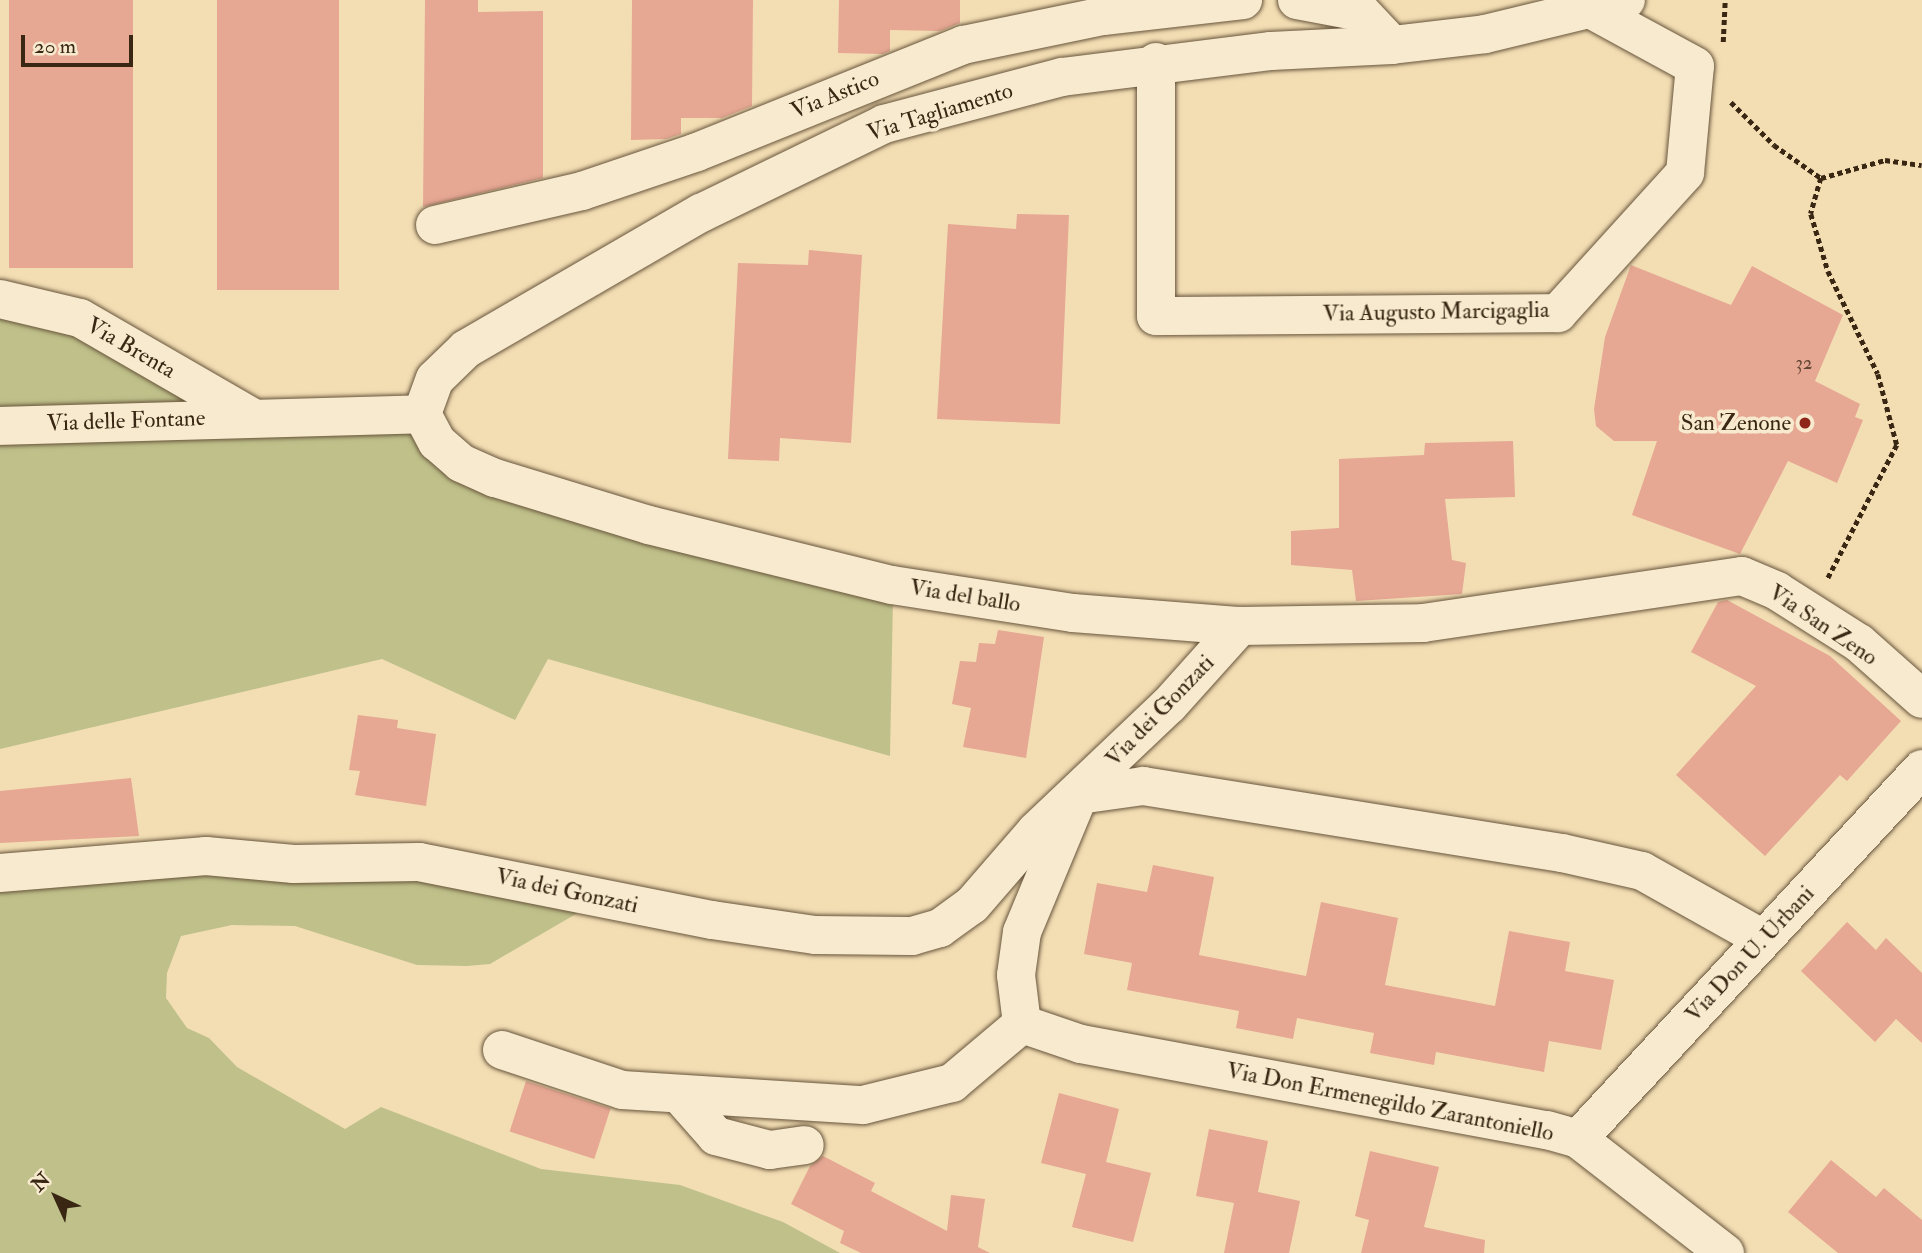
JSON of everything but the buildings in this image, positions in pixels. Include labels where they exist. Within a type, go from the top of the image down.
[{"type":"street","name":"Via Astico","points":[[435,225],[582,191],[633,174],[963,45],[1103,16],[1243,0]]},
{"type":"street","points":[[1297,0],[1361,12],[1392,45]]},
{"type":"street","name":"Via Tagliamento","points":[[422,414],[435,379],[466,349],[701,214],[884,124],[1062,77],[1156,62],[1392,45],[1485,34],[1609,5]]},
{"type":"street","name":"Via Augusto Marcigaglia","points":[[1156,62],[1156,316],[1558,313],[1685,173],[1695,66],[1609,5]]},
{"type":"street","name":"Via Brenta","points":[[0,299],[80,318],[253,418]]},
{"type":"street","points":[[253,418],[422,414]]},
{"type":"street","name":"Via del ballo","points":[[422,414],[437,442],[461,463],[495,478],[663,528],[892,585],[1073,612],[1240,626],[1423,623],[1547,603]]},
{"type":"street","name":"Via delle Fontane","points":[[0,426],[253,418]]},
{"type":"street","name":"Via San Zeno","points":[[1547,603],[1742,576],[1811,612],[1859,643],[1922,699]]},
{"type":"street","name":"Via dei Gonzati","points":[[0,873],[206,856],[294,864],[419,862],[712,920],[880,939],[940,928],[961,913],[1036,831],[1079,795],[1240,626]]},
{"type":"street","name":"Via Don U. Urbani","points":[[1578,1139],[1922,769]]},
{"type":"street","points":[[1079,795],[1143,786],[1562,853],[1642,871],[1763,940]]},
{"type":"street","name":"Via dei Gonzati","points":[[1022,1024],[1016,975],[1022,932],[1079,795]]},
{"type":"street","points":[[502,1050],[622,1090],[863,1105],[952,1083],[1022,1024]]},
{"type":"street","name":"Via Don Ermenegildo Zarantoniello","points":[[1022,1024],[1081,1044],[1547,1130],[1578,1139],[1725,1253]]},
{"type":"street","points":[[679,1094],[716,1136],[770,1150],[805,1144]]},
{"type":"path","points":[[1722,53],[1725,0]]},
{"type":"path","points":[[1721,93],[1774,145],[1821,178]]},
{"type":"path","points":[[1821,178],[1885,160],[1922,165]]},
{"type":"path","points":[[1811,612],[1897,445],[1878,373],[1828,271],[1811,214],[1821,178]]},
{"type":"green space","points":[[0,309],[73,326],[250,428],[412,423],[447,463],[893,597],[890,756],[548,659],[515,720],[382,659],[0,749]]},
{"type":"green space","points":[[205,864],[458,876],[588,907],[490,964],[467,966],[417,965],[295,926],[232,925],[181,936],[167,973],[166,998],[187,1028],[209,1038],[237,1067],[345,1129],[381,1107],[541,1169],[680,1185],[783,1222],[840,1253],[0,1253],[0,882]]},
{"type":"place","name":"San Zenone","points":[[1805,423]]}]
